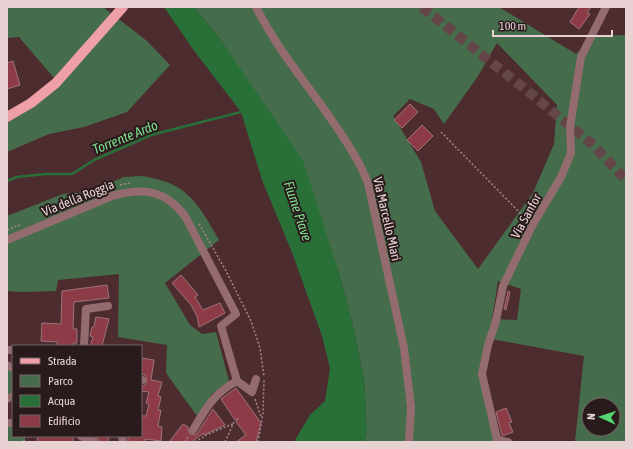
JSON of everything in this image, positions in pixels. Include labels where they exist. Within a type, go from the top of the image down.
[{"type":"main road","points":[[7,117],[31,103],[56,83],[70,69],[123,7]]},
{"type":"street","name":"Via Marcello Miari","points":[[256,7],[283,53],[357,158],[368,182],[404,348],[411,407],[409,442]]},
{"type":"street","name":"Via Sanfor","points":[[508,442],[497,440],[482,374],[488,345],[496,321],[503,286],[532,226],[561,177],[571,153],[570,127],[581,57],[606,7]]},
{"type":"street","name":"Via della Roggia","points":[[7,240],[112,196],[128,191],[155,193],[167,198],[177,206],[185,216],[236,314],[221,326],[237,381]]},
{"type":"street","points":[[84,345],[86,309],[108,306]]},
{"type":"street","points":[[193,430],[214,397],[225,387],[237,381],[252,392],[256,379]]},
{"type":"path","points":[[441,132],[532,226]]},
{"type":"path","points":[[118,186],[136,183]]},
{"type":"path","points":[[196,219],[225,269],[253,328],[260,348],[265,384],[264,414],[258,442]]},
{"type":"path","points":[[7,230],[20,225]]},
{"type":"path","points":[[252,392],[260,417],[264,414]]},
{"type":"path","points":[[225,442],[235,420]]},
{"type":"path","points":[[195,442],[208,434],[233,424]]},
{"type":"green space","points":[[7,7],[103,7],[147,41],[170,65],[127,112],[84,127],[49,134],[7,152],[7,120],[60,85],[19,37],[7,38]]},
{"type":"green space","points":[[194,7],[499,7],[576,54],[594,36],[626,35],[626,442],[575,442],[584,356],[486,338],[479,372],[500,442],[364,442],[367,431],[364,380],[352,321],[338,270],[223,43]],"holes":[[[497,43],[557,105],[554,144],[533,193],[478,269],[435,211],[421,162],[393,116],[410,99],[434,109],[444,124],[478,76]],[[498,281],[521,289],[517,320],[492,319]]]},
{"type":"green space","points":[[142,176],[158,179],[170,184],[181,189],[190,196],[204,215],[219,240],[165,283],[190,325],[202,334],[216,332],[229,381],[212,394],[197,416],[166,373],[167,345],[118,337],[119,274],[58,280],[56,291],[7,291],[7,216],[63,194],[88,192],[124,177]]},
{"type":"green space","points":[[7,367],[12,369],[12,395],[7,397]]},
{"type":"green space","points":[[7,422],[12,422],[12,437],[25,437],[25,442],[7,442]]},
{"type":"water","name":"Fiume Piave","points":[[164,7],[194,7],[223,43],[303,161],[338,270],[352,321],[364,380],[367,431],[364,442],[294,442],[310,415],[325,401],[330,368],[322,336],[293,255],[262,180],[241,112],[192,48]]},
{"type":"building","points":[[579,7],[591,7],[587,13],[590,14],[579,29],[570,22]]},
{"type":"building","points":[[13,61],[20,85],[7,89],[7,63]]},
{"type":"building","points":[[410,104],[418,112],[402,128],[394,120]]},
{"type":"building","points":[[422,125],[433,136],[418,151],[407,140]]},
{"type":"building","points":[[181,275],[198,295],[195,297],[203,310],[220,303],[225,313],[199,327],[197,316],[191,305],[172,283]]},
{"type":"building","points":[[107,285],[109,298],[74,302],[73,329],[77,329],[77,343],[73,343],[73,345],[57,345],[57,342],[41,341],[42,323],[61,324],[62,291]]},
{"type":"building","points":[[508,291],[510,292],[506,310],[504,309]]},
{"type":"building","points":[[96,317],[109,319],[102,345],[90,345],[93,337],[90,336],[92,327],[94,327]]},
{"type":"building","points":[[142,358],[154,360],[151,380],[162,382],[158,396],[161,397],[158,410],[161,410],[158,426],[162,427],[161,441],[145,439],[145,442],[128,442],[128,437],[142,437],[142,416],[146,416],[149,404],[146,403],[149,392],[142,391],[142,386],[145,385],[147,380],[145,375],[142,374]]},
{"type":"building","points":[[236,388],[261,423],[256,442],[236,442],[246,435],[236,422],[238,418],[235,420],[221,399]]},
{"type":"building","points":[[506,408],[512,422],[509,423],[513,432],[502,435],[496,412]]},
{"type":"building","points":[[213,409],[225,425],[204,435],[204,433],[191,442],[169,442],[183,424],[188,427],[190,434],[196,435]]},
{"type":"building","points":[[37,437],[73,437],[73,442],[38,442]]},
{"type":"building","points":[[95,437],[110,437],[107,442],[101,442]]},
{"type":"waterway","name":"Torrente Ardo","points":[[7,181],[17,177],[45,174],[72,174],[94,160],[151,135],[241,112],[241,109]]},
{"type":"tunnel","points":[[422,7],[592,144],[626,180]]}]
